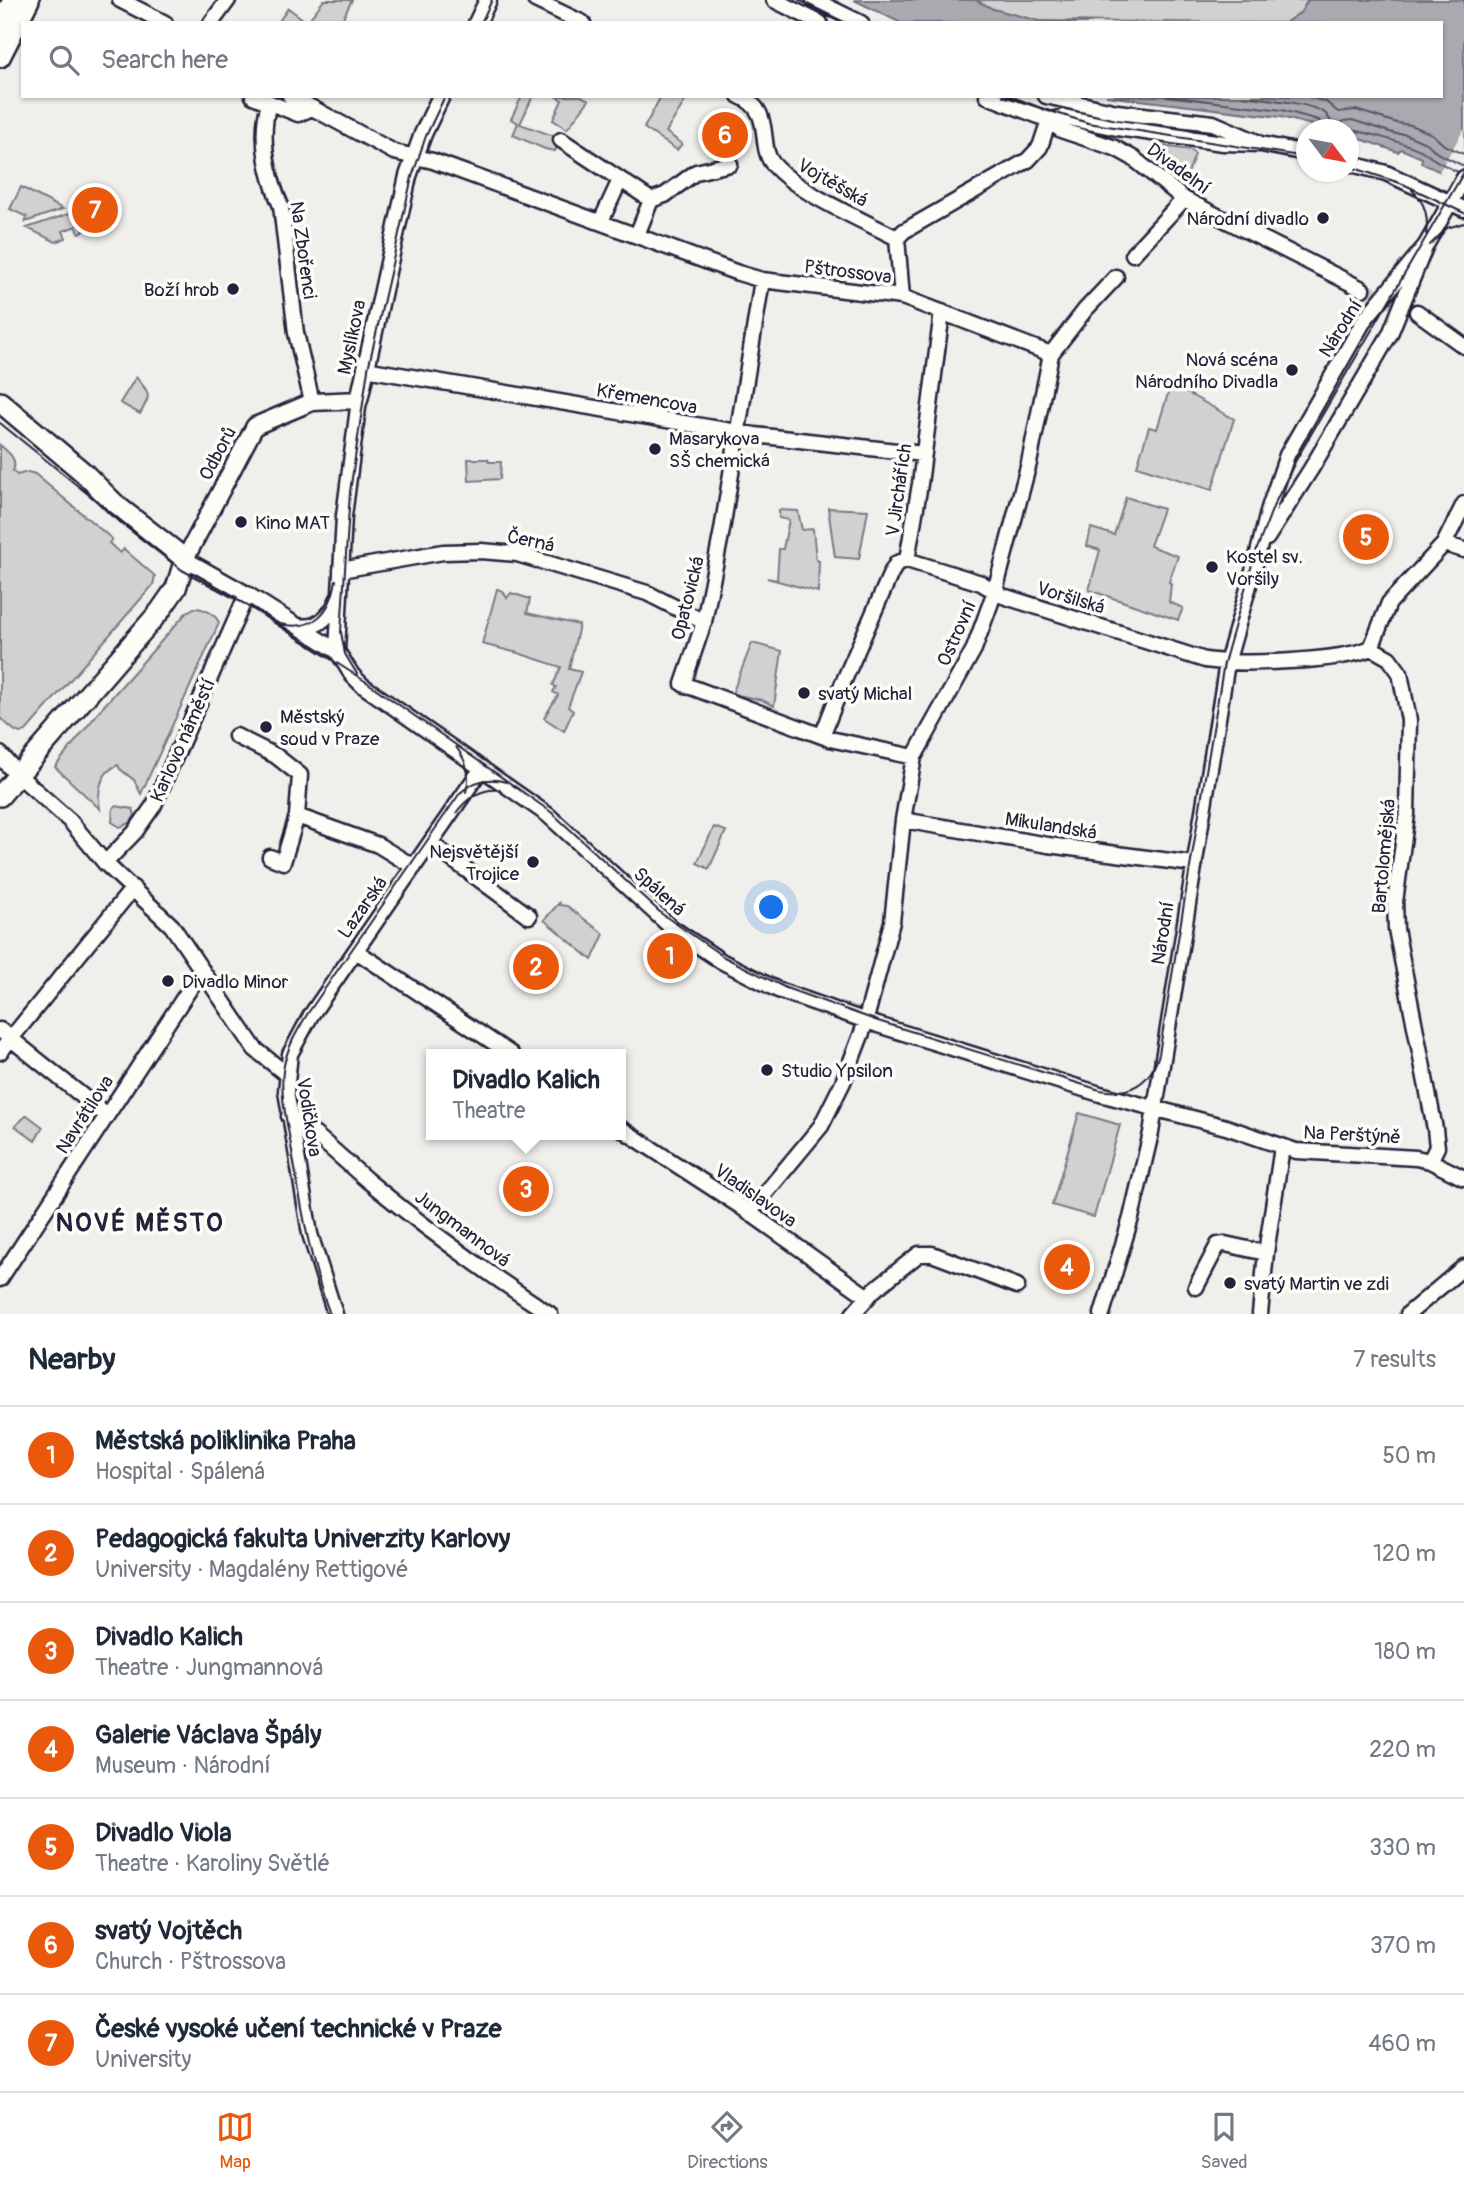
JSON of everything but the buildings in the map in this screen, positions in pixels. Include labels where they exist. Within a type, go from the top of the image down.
[{"type":"main road","points":[[0,57],[29,0]]},
{"type":"main road","points":[[0,402],[84,473],[117,506],[185,559],[176,588],[160,611],[0,796]]},
{"type":"street","points":[[120,0],[161,21]]},
{"type":"street","points":[[212,21],[228,0]]},
{"type":"street","points":[[478,21],[488,0]]},
{"type":"street","points":[[535,0],[579,21]]},
{"type":"street","points":[[774,0],[811,21],[816,1],[857,21]]},
{"type":"street","points":[[258,98],[299,114],[312,108]]},
{"type":"street","name":"Pštrossova","points":[[294,98],[394,152],[433,161],[762,280],[902,297],[1051,354]]},
{"type":"street","name":"Myslíkova","points":[[337,651],[346,493],[359,400],[415,156],[440,98]]},
{"type":"street","name":"Vojtěšská","points":[[746,98],[762,121],[767,158],[780,173],[874,228],[897,238]]},
{"type":"street","points":[[992,98],[1049,120],[1065,117],[1116,128],[1223,143],[1261,144],[1296,151]]},
{"type":"street","points":[[1055,98],[1117,112],[1213,123],[1261,144]]},
{"type":"street","name":"Na Zbořenci","points":[[269,103],[263,136],[273,188],[281,206],[296,333],[312,402]]},
{"type":"street","points":[[902,297],[897,238],[904,231],[1028,160],[1040,148],[1049,120]]},
{"type":"street","name":"Divadelní","points":[[1049,120],[1060,130],[1115,148],[1133,158],[1184,199],[1362,289]]},
{"type":"street","points":[[561,140],[651,200]]},
{"type":"street","points":[[637,235],[651,200],[665,195],[706,168],[730,164]]},
{"type":"street","points":[[1359,166],[1386,173],[1464,209]]},
{"type":"street","points":[[601,221],[620,180]]},
{"type":"street","name":"Národní","points":[[1258,557],[1268,535],[1311,469],[1390,334],[1426,244],[1462,181]]},
{"type":"street","points":[[1133,254],[1184,199]]},
{"type":"street","name":"Národní","points":[[1102,1314],[1131,1218],[1155,1110],[1227,663],[1258,557],[1269,508],[1287,455],[1365,319],[1426,244]]},
{"type":"street","name":"Ostrovní","points":[[749,1213],[821,1126],[844,1082],[865,1021],[892,922],[903,820],[914,757],[974,649],[995,591],[1029,463],[1051,354],[1085,310],[1116,277]]},
{"type":"street","name":"Opatovická","points":[[762,280],[722,530],[704,622],[682,684],[822,736],[914,757]]},
{"type":"street","name":"V Jirchářích","points":[[822,736],[891,573],[897,563],[907,560],[942,312]]},
{"type":"street","points":[[1417,312],[1464,346]]},
{"type":"street","name":"Křemencova","points":[[365,369],[737,432],[923,454]]},
{"type":"street","name":"Odborů","points":[[185,559],[255,426],[312,402],[359,400]]},
{"type":"street","points":[[1371,648],[1389,603],[1444,544],[1464,504]]},
{"type":"street","points":[[1444,544],[1464,550]]},
{"type":"street","name":"Černá","points":[[341,570],[443,552],[517,554],[647,593],[704,622]]},
{"type":"street","points":[[185,559],[247,594]]},
{"type":"street","name":"Voršilská","points":[[907,560],[982,583],[1003,596],[1192,656],[1227,663],[1351,656],[1371,648]]},
{"type":"street","name":"Spálená","points":[[247,594],[337,651],[352,675],[362,685],[564,828],[667,925],[716,957],[784,992],[865,1021],[1155,1110]]},
{"type":"street","name":"Karlovo náměstí","points":[[105,863],[135,832],[154,805],[247,594]]},
{"type":"street","points":[[298,626],[309,627],[323,620],[331,612],[340,594]]},
{"type":"street","name":"Bartolomějská","points":[[1371,648],[1389,658],[1400,673],[1409,720],[1407,814],[1395,902],[1396,929],[1435,1129],[1437,1147],[1430,1161]]},
{"type":"street","points":[[236,736],[276,756],[300,775],[297,816],[283,862],[270,857]]},
{"type":"street","points":[[0,755],[17,774],[70,821],[105,863]]},
{"type":"street","name":"Lazarská","points":[[286,1074],[290,1054],[302,1030],[482,768]]},
{"type":"street","points":[[297,816],[379,845],[414,867]]},
{"type":"street","name":"Mikulandská","points":[[903,820],[1062,847],[1193,864]]},
{"type":"street","points":[[430,843],[529,916]]},
{"type":"street","name":"Vodičkova","points":[[105,863],[172,926],[256,1049],[286,1074],[289,1116],[310,1234],[335,1314]]},
{"type":"street","points":[[0,1052],[5,1035],[133,888]]},
{"type":"street","points":[[356,951],[503,1049]]},
{"type":"street","name":"Navrátilova","points":[[0,1279],[202,970]]},
{"type":"street","points":[[5,1035],[106,1115]]},
{"type":"street","name":"Na Perštýně","points":[[1155,1110],[1226,1126],[1270,1140],[1282,1147],[1307,1152],[1402,1156],[1430,1161],[1464,1178]]},
{"type":"street","name":"Jungmannová","points":[[289,1116],[315,1134],[355,1170],[466,1257],[550,1314]]},
{"type":"street","name":"Vladislavova","points":[[626,1131],[868,1297]]},
{"type":"street","points":[[1260,1314],[1282,1147]]},
{"type":"street","points":[[1196,1287],[1218,1245],[1225,1244],[1266,1253]]},
{"type":"street","points":[[853,1314],[868,1297],[919,1254],[932,1254],[1017,1286]]},
{"type":"street","points":[[1408,1314],[1464,1267]]},
{"type":"shaded area","points":[[324,0],[352,0],[343,18],[348,21],[308,21]]},
{"type":"shaded area","points":[[975,0],[1308,0],[1301,12],[1288,21],[1039,21],[993,9]]},
{"type":"shaded area","points":[[288,8],[306,21],[279,21]]},
{"type":"shaded area","points":[[521,98],[532,98],[520,124],[557,137],[560,140],[555,151],[513,135],[518,123],[511,119]]},
{"type":"shaded area","points":[[558,98],[589,100],[567,129],[553,120],[562,100]]},
{"type":"shaded area","points":[[660,98],[687,98],[666,132],[682,144],[677,150],[644,128]]},
{"type":"shaded area","points":[[1154,145],[1191,150],[1195,154],[1187,176],[1180,176],[1149,151]]},
{"type":"shaded area","points":[[21,187],[63,209],[25,222],[27,217],[10,209]]},
{"type":"shaded area","points":[[71,213],[96,226],[79,233],[76,226],[63,231],[66,238],[56,242],[27,228]]},
{"type":"shaded area","points":[[136,377],[148,395],[140,414],[120,403]]},
{"type":"shaded area","points":[[1171,384],[1234,419],[1212,490],[1137,466],[1149,427],[1157,429]]},
{"type":"shaded area","points":[[0,445],[12,456],[13,471],[17,475],[28,472],[35,474],[112,539],[109,543],[120,553],[124,549],[155,576],[153,585],[26,731],[20,733],[0,718]]},
{"type":"shaded area","points":[[468,459],[501,462],[500,479],[469,481]]},
{"type":"shaded area","points":[[1126,497],[1163,509],[1150,546],[1178,556],[1169,582],[1169,602],[1183,608],[1178,620],[1089,590],[1100,550],[1087,546],[1091,528],[1114,535]]},
{"type":"shaded area","points":[[828,508],[868,510],[859,559],[835,557]]},
{"type":"shaded area","points":[[779,510],[798,511],[802,530],[813,529],[816,560],[819,561],[818,592],[767,578],[777,580],[779,549],[783,549],[789,520],[779,518]]},
{"type":"shaded area","points":[[497,589],[503,591],[507,598],[511,593],[530,599],[527,613],[579,625],[569,669],[581,672],[568,707],[573,711],[564,731],[544,718],[558,695],[553,692],[556,687],[553,685],[561,667],[482,644]]},
{"type":"shaded area","points":[[194,608],[209,612],[219,623],[141,794],[134,780],[118,765],[107,772],[101,783],[100,809],[55,767],[102,708],[187,612]]},
{"type":"shaded area","points":[[752,643],[782,651],[774,706],[762,700],[732,694]]},
{"type":"shaded area","points":[[116,806],[133,809],[135,815],[130,823],[120,827],[112,822],[113,808]]},
{"type":"shaded area","points":[[714,827],[726,831],[709,869],[697,863]]},
{"type":"shaded area","points":[[560,902],[559,905],[567,906],[604,934],[592,960],[544,920]]},
{"type":"shaded area","points":[[1079,1113],[1120,1125],[1094,1217],[1052,1205]]},
{"type":"shaded area","points":[[27,1115],[43,1127],[35,1141],[15,1126]]},
{"type":"water","points":[[854,0],[975,0],[993,9],[1039,21],[897,21]]},
{"type":"water","points":[[1308,0],[1464,0],[1464,183],[1421,163],[1422,158],[1401,149],[1398,152],[1359,138],[1359,119],[1296,121],[1123,98],[1443,98],[1443,21],[1288,21],[1301,12]]},
{"type":"pier","points":[[1464,129],[1464,187],[1439,172]]},
{"type":"tunnel","points":[[1362,289],[1417,312]]},
{"type":"tram line","points":[[482,21],[492,0]]},
{"type":"tram line","points":[[799,0],[842,21]]},
{"type":"tram line","points":[[357,674],[345,654],[341,632],[350,492],[368,369],[412,177],[426,136],[444,98]]},
{"type":"tram line","points":[[1009,98],[1088,123],[1296,155]]},
{"type":"tram line","points":[[1359,170],[1403,184],[1464,213]]},
{"type":"tram line","points":[[0,423],[182,570],[243,603],[368,683],[551,812],[662,914],[724,957],[786,988],[878,1021],[1100,1090],[1120,1091],[1144,1080],[1159,1054],[1224,663],[1255,554],[1273,507],[1296,460],[1464,172]]},
{"type":"tram line","points":[[1412,190],[1425,210],[1426,234]]},
{"type":"tram line","points":[[1430,245],[1447,228],[1464,223]]},
{"type":"tram line","points":[[280,624],[303,625],[319,617],[330,601],[336,580]]},
{"type":"tram line","points":[[456,747],[467,768],[466,792]]},
{"type":"tram line","points":[[330,1314],[311,1252],[286,1118],[282,1080],[287,1055],[308,1013],[460,793],[482,781],[506,782]]},
{"type":"tram line","points":[[456,813],[475,795],[500,790]]},
{"type":"place","name":"svatý Vojtěch","points":[[725,135]]},
{"type":"place","name":"České vysoké učení technické v Praze","points":[[95,210]]},
{"type":"place","name":"Národní divadlo","points":[[1323,218]]},
{"type":"place","name":"Boží hrob","points":[[233,289]]},
{"type":"place","name":"Nová scéna Národního Divadla","points":[[1292,370]]},
{"type":"place","name":"Masarykova SŠ chemická","points":[[655,449]]},
{"type":"place","name":"Kino MAT","points":[[241,522]]},
{"type":"place","name":"Divadlo Viola","points":[[1366,537]]},
{"type":"place","name":"Kostel sv. Voršily","points":[[1212,567]]},
{"type":"place","name":"svatý Michal","points":[[804,693]]},
{"type":"place","name":"Městský soud v Praze","points":[[266,727]]},
{"type":"place","name":"Nejsvětější Trojice","points":[[533,862]]},
{"type":"place","name":"Městská poliklinika Praha","points":[[670,956]]},
{"type":"place","name":"Pedagogická fakulta Univerzity Karlovy","points":[[536,967]]},
{"type":"place","name":"Divadlo Minor","points":[[168,981]]},
{"type":"place","name":"Studio Ypsilon","points":[[767,1070]]},
{"type":"place","name":"Divadlo Kalich","points":[[526,1189]]},
{"type":"place","name":"Galerie Václava Špály","points":[[1067,1267]]},
{"type":"place","name":"svatý Martin ve zdi","points":[[1230,1283]]},
{"type":"district","name":"NOVÉ MĚSTO","points":[[140,1222]]}]
